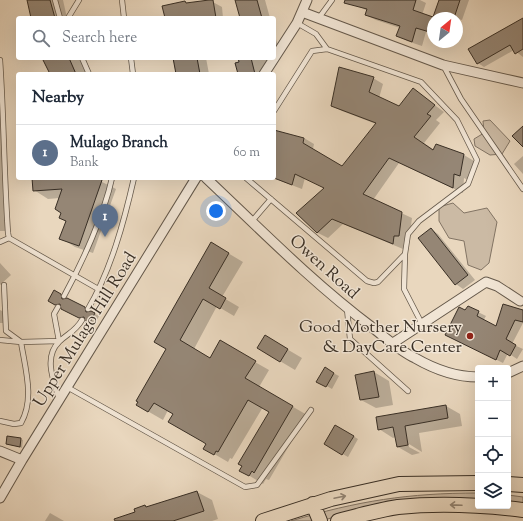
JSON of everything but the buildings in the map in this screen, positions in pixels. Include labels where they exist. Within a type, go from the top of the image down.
[{"type":"main road","points":[[262,521],[331,498],[398,484],[475,483]]},
{"type":"main road","points":[[511,484],[523,485]]},
{"type":"main road","points":[[313,504],[320,521]]},
{"type":"main road","points":[[347,520],[367,518],[397,507],[447,505],[498,507],[523,510]]},
{"type":"street","points":[[276,55],[297,23],[307,0]]},
{"type":"street","points":[[302,12],[443,66],[523,83]]},
{"type":"street","points":[[265,72],[273,60]]},
{"type":"street","name":"Upper Mulago Hill Road","points":[[0,498],[59,399],[195,180]]},
{"type":"street","name":"Owen Road","points":[[208,180],[347,309],[393,343],[414,358],[440,370],[468,377],[475,377]]},
{"type":"street","points":[[393,343],[486,282],[497,286],[520,302]]},
{"type":"street","points":[[511,372],[523,366]]},
{"type":"street","points":[[0,451],[22,460]]},
{"type":"lane","points":[[55,0],[59,16]]},
{"type":"lane","points":[[69,16],[79,0]]},
{"type":"lane","points":[[122,0],[124,16]]},
{"type":"lane","points":[[318,19],[332,0]]},
{"type":"lane","points":[[297,23],[316,34],[327,49]]},
{"type":"lane","points":[[276,108],[312,51],[327,49],[421,82],[457,120],[477,160],[468,184],[419,222],[408,234],[405,254],[404,289],[422,324]]},
{"type":"lane","points":[[0,60],[3,104],[5,195],[9,238]]},
{"type":"lane","points":[[83,60],[89,72]]},
{"type":"lane","points":[[131,60],[133,72]]},
{"type":"lane","points":[[443,66],[461,99],[523,189]]},
{"type":"lane","points":[[64,296],[93,235],[111,180]]},
{"type":"lane","points":[[88,309],[100,290],[122,224],[133,180]]},
{"type":"lane","points":[[248,180],[367,281],[374,283],[378,282],[405,254]]},
{"type":"lane","points":[[252,221],[271,199]]},
{"type":"lane","points":[[0,242],[9,238]]},
{"type":"lane","points":[[9,238],[100,290]]},
{"type":"lane","points":[[0,421],[14,424],[22,423],[27,413],[28,396],[21,342],[6,330],[4,285]]},
{"type":"lane","points":[[58,307],[54,314],[59,341]]},
{"type":"lane","points":[[347,309],[350,339],[408,391]]},
{"type":"lane","points":[[59,399],[51,371],[50,360],[55,346],[59,341],[76,330],[82,320]]},
{"type":"lane","points":[[0,340],[21,342],[59,341]]},
{"type":"lane","points":[[67,387],[245,487],[257,485],[311,410]]},
{"type":"shaded area","points":[[490,120],[510,141],[502,154],[490,155],[475,146],[474,139],[484,133],[483,121]]},
{"type":"shaded area","points":[[453,203],[464,213],[487,208],[497,222],[489,263],[481,270],[468,265],[464,241],[449,238],[439,221],[439,207]]},
{"type":"shaded area","points":[[453,493],[475,493],[475,500],[351,512],[321,521],[291,521],[361,503]]},
{"type":"shaded area","points":[[511,495],[523,497],[523,504],[511,502]]},
{"type":"place","name":"Mulago Branch","points":[[105,237]]},
{"type":"place","name":"Good Mother Nursery & DayCare Center","points":[[470,336]]}]
